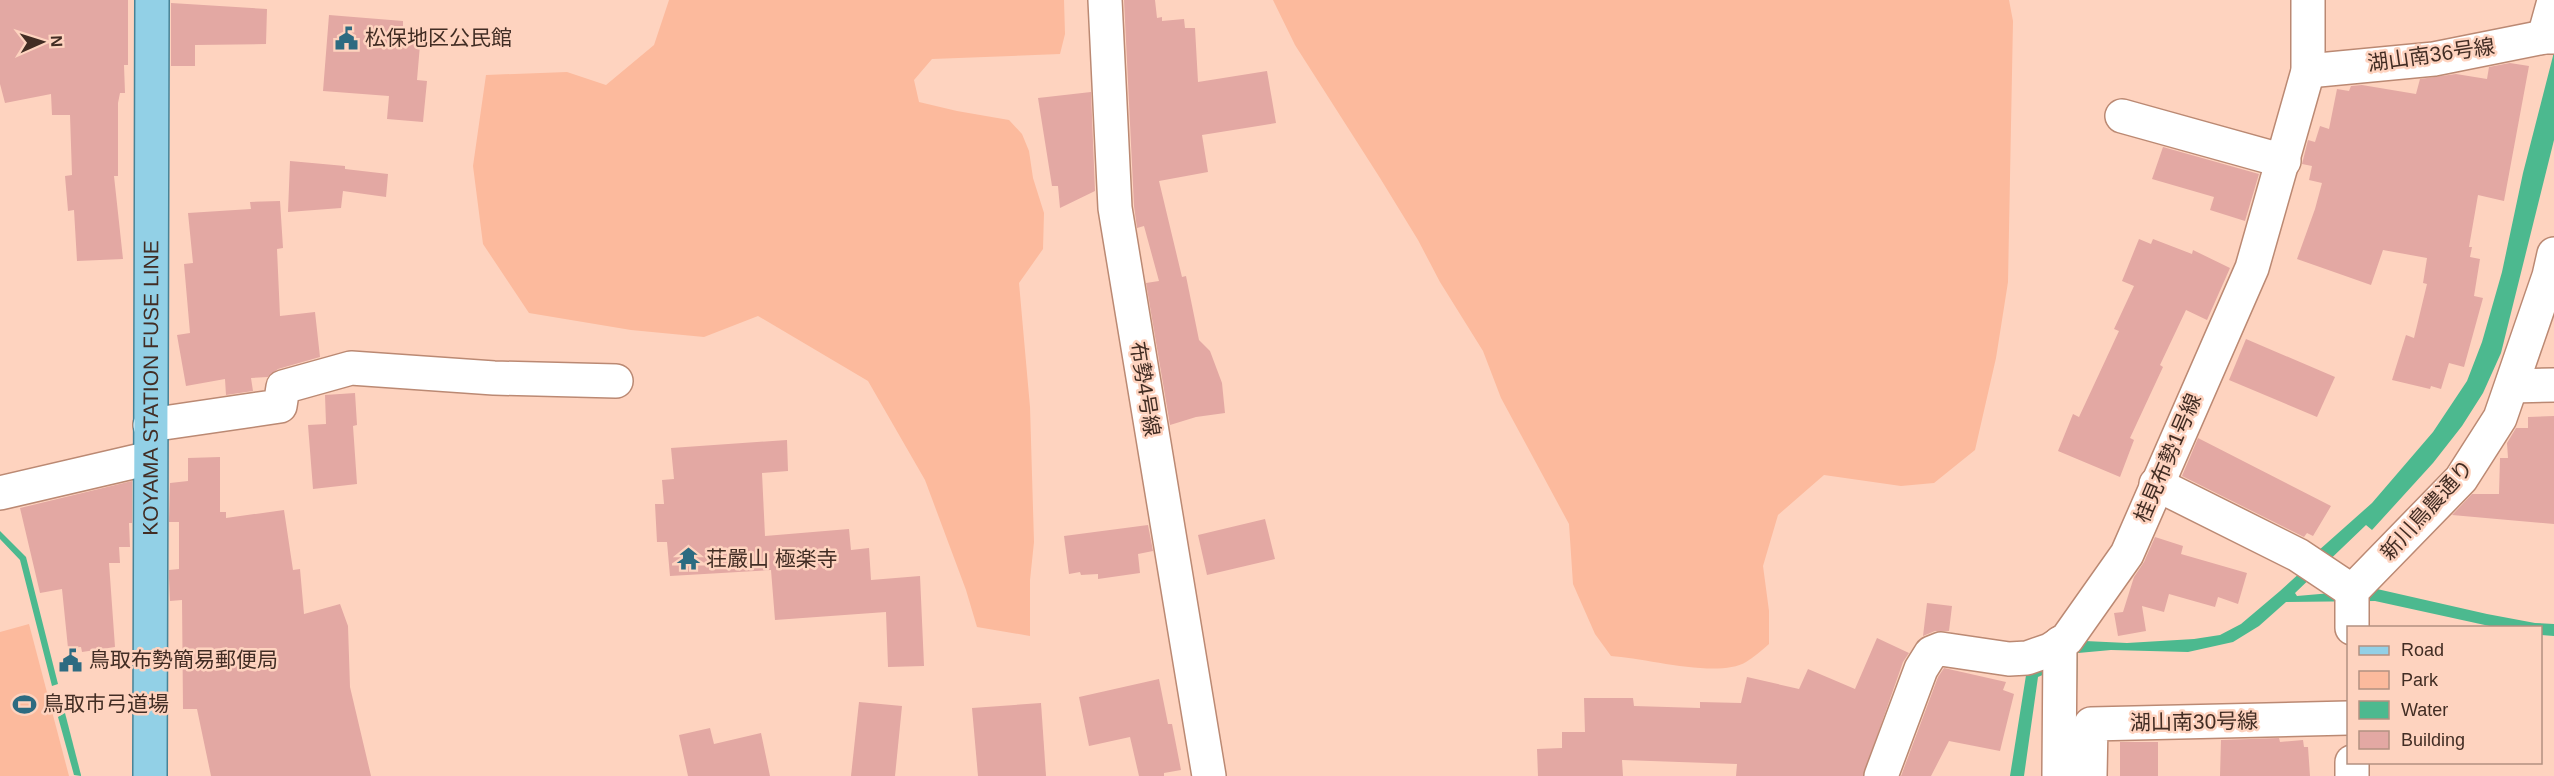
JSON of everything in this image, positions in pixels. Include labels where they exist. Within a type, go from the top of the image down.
[{"type":"main road","name":"KOYAMA STATION FUSE LINE","points":[[150,776],[152,0]]},
{"type":"street","name":"布勢4号線","points":[[1105,0],[1115,208],[1209,776]]},
{"type":"street","name":"桂見布勢1号線","points":[[1881,776],[1922,669],[1931,653],[1941,649],[2009,659],[2027,658],[2050,650],[2067,639],[2127,554],[2252,268],[2308,71],[2308,0]]},
{"type":"street","points":[[2549,37],[2554,1]]},
{"type":"street","name":"湖山南36号線","points":[[2308,71],[2434,59],[2549,37]]},
{"type":"street","points":[[2122,116],[2284,161]]},
{"type":"street","name":"新川鳥農通り","points":[[2352,591],[2461,478],[2500,418],[2554,254]]},
{"type":"street","points":[[150,425],[280,406],[283,387],[351,369],[494,378],[616,381]]},
{"type":"street","points":[[2512,386],[2554,385]]},
{"type":"street","points":[[0,493],[150,458]]},
{"type":"street","points":[[2156,484],[2298,555],[2352,591],[2352,626]]},
{"type":"street","points":[[2059,776],[2060,643]]},
{"type":"street","name":"湖山南30号線","points":[[2090,776],[2091,724],[2347,718]]},
{"type":"green space","points":[[669,0],[1064,0],[1065,34],[1060,54],[932,59],[914,80],[919,102],[1009,120],[1022,134],[1029,151],[1033,178],[1044,213],[1043,249],[1019,283],[1030,407],[1034,542],[1030,580],[1030,636],[977,627],[966,590],[925,480],[868,381],[758,316],[704,337],[631,330],[529,313],[483,244],[473,166],[486,75],[567,72],[606,85],[654,45]]},
{"type":"green space","points":[[1273,0],[2009,0],[2013,21],[2008,282],[1996,358],[1975,450],[1934,483],[1901,486],[1824,475],[1778,515],[1763,566],[1769,611],[1769,644],[1746,662],[1734,667],[1718,669],[1611,656],[1595,634],[1573,584],[1569,524],[1501,398],[1483,351],[1380,178],[1295,45]]},
{"type":"green space","name":"鳥取市弓道場","points":[[29,624],[69,776],[0,776],[0,632]]},
{"type":"water","points":[[2554,42],[2554,140],[2501,353],[2483,393],[2462,426],[2433,463],[2372,530],[2366,525],[2295,593],[2297,596],[2377,589],[2487,614],[2535,623],[2554,624],[2554,636],[2542,635],[2542,626],[2489,626],[2375,601],[2286,602],[2259,626],[2233,642],[2188,652],[2111,650],[2078,653],[2075,776],[2058,668],[2038,677],[2024,776],[2010,776],[2027,669],[2085,641],[2127,643],[2194,639],[2220,635],[2241,624],[2302,571],[2318,551],[2372,503],[2433,432],[2467,381],[2482,342],[2502,272],[2523,173],[2553,56]]},
{"type":"water","points":[[0,531],[26,557],[58,684],[52,686],[20,560],[0,539]]},
{"type":"water","points":[[65,713],[81,776],[74,775],[58,717]]},
{"type":"building","points":[[0,0],[128,0],[128,65],[124,65],[125,93],[120,93],[118,103],[118,176],[114,176],[123,259],[77,261],[74,210],[68,211],[65,176],[72,175],[70,115],[52,115],[51,94],[5,103],[0,84]]},
{"type":"building","points":[[1124,0],[1155,0],[1157,18],[1162,17],[1162,21],[1184,19],[1185,28],[1195,28],[1198,82],[1267,71],[1276,123],[1202,135],[1208,172],[1159,181],[1182,277],[1186,276],[1199,340],[1210,351],[1222,383],[1225,413],[1196,417],[1170,425],[1146,283],[1159,281],[1144,226],[1137,228],[1134,206]]},
{"type":"building","points":[[171,3],[267,9],[266,44],[195,45],[195,66],[171,66]]},
{"type":"building","points":[[329,15],[403,21],[403,32],[421,33],[417,80],[427,81],[423,122],[387,119],[389,96],[323,91]]},
{"type":"building","points":[[2510,63],[2529,66],[2504,201],[2478,195],[2469,247],[2472,247],[2470,257],[2480,259],[2474,296],[2483,298],[2464,367],[2449,363],[2441,389],[2431,386],[2430,389],[2392,380],[2406,335],[2414,338],[2427,284],[2423,283],[2427,258],[2383,250],[2371,285],[2297,259],[2322,183],[2309,180],[2312,166],[2302,164],[2308,140],[2315,142],[2320,126],[2329,129],[2337,89],[2349,91],[2351,86],[2362,85],[2416,94],[2420,79],[2456,74],[2487,79],[2489,67]]},
{"type":"building","points":[[1091,92],[1095,191],[1060,208],[1058,186],[1052,186],[1038,98]]},
{"type":"building","points":[[2163,147],[2259,174],[2245,221],[2210,210],[2214,197],[2152,179]]},
{"type":"building","points":[[290,161],[345,166],[345,169],[388,174],[386,197],[343,191],[341,208],[288,212]]},
{"type":"building","points":[[280,201],[283,248],[277,249],[280,316],[315,312],[320,357],[278,369],[268,377],[251,378],[253,391],[226,395],[225,379],[186,386],[177,335],[190,333],[184,264],[193,263],[188,213],[251,209],[250,202]]},
{"type":"building","points":[[2139,239],[2151,244],[2153,239],[2192,254],[2193,250],[2230,268],[2207,320],[2186,310],[2130,438],[2134,440],[2120,477],[2058,451],[2073,414],[2079,417],[2119,331],[2114,329],[2134,286],[2122,281]]},
{"type":"building","points":[[2246,339],[2335,377],[2317,417],[2229,380]]},
{"type":"building","points":[[355,393],[357,425],[353,426],[357,484],[313,489],[308,425],[326,424],[325,395]]},
{"type":"building","points":[[2554,416],[2554,524],[2452,515],[2472,494],[2499,494],[2500,458],[2508,458],[2507,443],[2516,428],[2528,428],[2528,417]]},
{"type":"building","points":[[2198,438],[2331,506],[2313,536],[2307,533],[2304,537],[2182,476]]},
{"type":"building","points":[[787,440],[788,471],[762,473],[765,536],[849,529],[851,550],[869,548],[871,580],[920,576],[924,666],[888,667],[886,612],[775,620],[771,570],[670,576],[667,542],[657,542],[655,504],[664,504],[662,480],[674,479],[671,448]]},
{"type":"building","points":[[220,457],[220,512],[226,512],[226,518],[284,510],[293,570],[300,569],[304,614],[340,604],[348,626],[350,687],[371,776],[211,776],[197,709],[183,709],[182,600],[170,601],[169,570],[179,569],[179,522],[169,522],[170,483],[188,481],[188,458]]},
{"type":"building","points":[[132,481],[130,547],[119,547],[120,563],[109,563],[115,647],[82,652],[81,647],[68,648],[62,589],[40,593],[20,508]]},
{"type":"building","points":[[1265,519],[1275,559],[1207,575],[1198,535]]},
{"type":"building","points":[[1148,525],[1153,551],[1138,554],[1140,573],[1098,579],[1098,574],[1081,575],[1080,572],[1069,574],[1064,536]]},
{"type":"building","points":[[2155,537],[2183,546],[2181,554],[2247,573],[2238,604],[2218,597],[2215,607],[2169,594],[2164,612],[2142,606],[2146,631],[2118,636],[2114,613],[2123,612],[2134,577],[2144,562]]},
{"type":"building","points":[[1927,603],[1952,606],[1949,631],[1935,631],[1923,636]]},
{"type":"building","points":[[1877,638],[1909,653],[1903,662],[1863,776],[1736,776],[1737,764],[1622,760],[1623,776],[1538,776],[1537,749],[1562,748],[1562,732],[1585,732],[1584,698],[1633,698],[1634,706],[1700,708],[1700,702],[1741,703],[1747,677],[1799,689],[1808,669],[1855,689]]},
{"type":"building","points":[[1944,668],[2006,682],[2003,690],[2014,694],[2000,751],[1949,741],[1931,776],[1901,776],[1938,677]]},
{"type":"building","points":[[1159,679],[1168,724],[1172,724],[1181,770],[1164,773],[1164,776],[1139,776],[1130,737],[1089,746],[1079,697]]},
{"type":"building","points":[[859,702],[902,706],[895,776],[851,776]]},
{"type":"building","points":[[1041,703],[1046,776],[978,776],[972,708]]},
{"type":"building","points":[[710,728],[714,744],[761,733],[770,776],[688,776],[679,735]]},
{"type":"building","points":[[2279,738],[2280,742],[2303,740],[2304,747],[2308,747],[2310,776],[2220,776],[2221,740]]},
{"type":"building","points":[[2120,742],[2158,742],[2158,776],[2120,776]]},
{"type":"place","name":"松保地区公民館","points":[[347,38]]},
{"type":"place","name":"荘嚴山 極楽寺","points":[[688,559]]},
{"type":"place","name":"鳥取布勢簡易郵便局","points":[[71,660]]},
{"type":"place","name":"鳥取市弓道場","points":[[25,704]]}]
